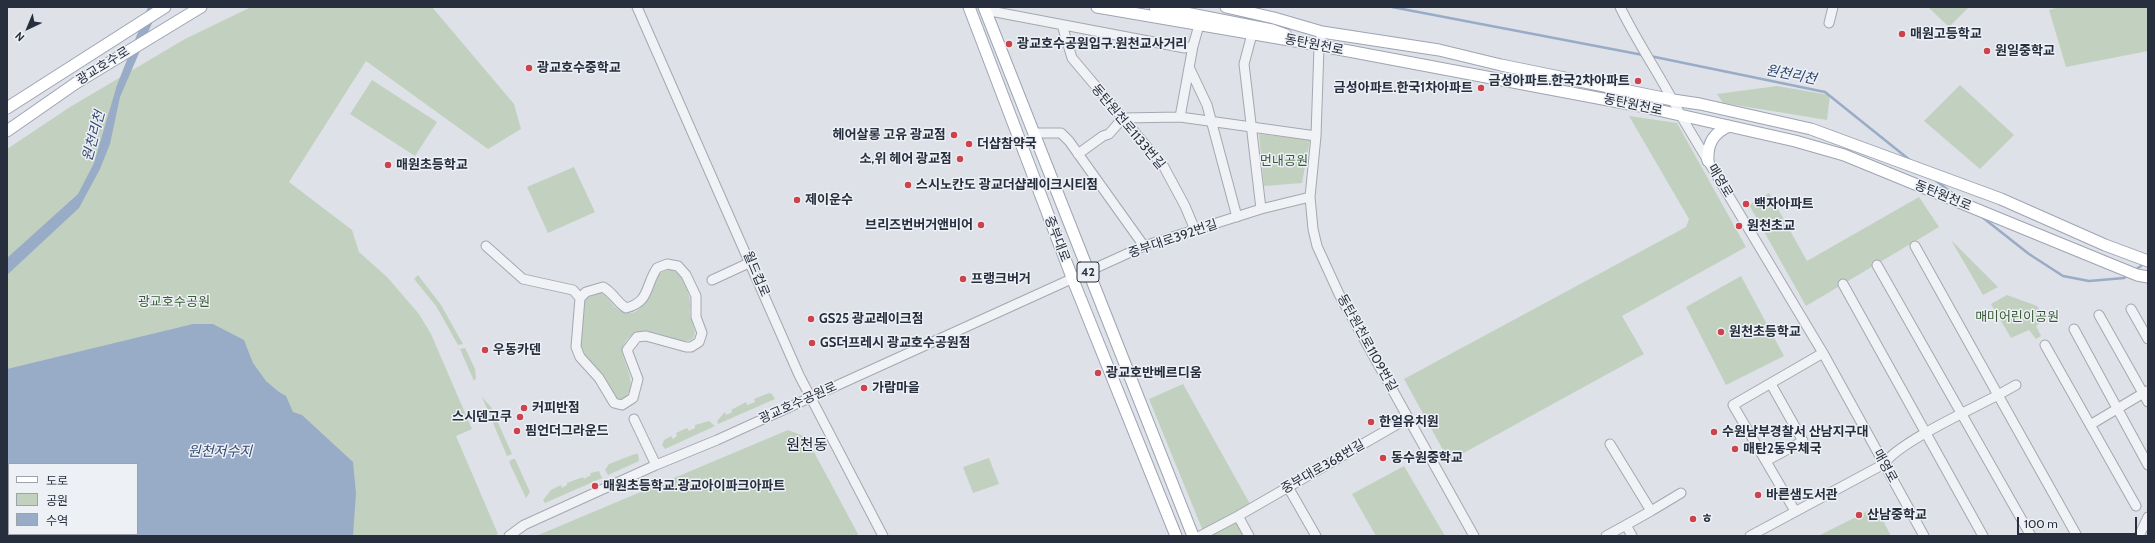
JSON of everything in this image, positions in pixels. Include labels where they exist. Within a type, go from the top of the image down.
[{"type":"main road","name":"광교호수로","points":[[7,108],[165,7]]},
{"type":"main road","name":"광교호수로","points":[[7,131],[76,83],[180,18],[201,7]]},
{"type":"main road","name":"중부대로","points":[[969,7],[1073,280],[1176,536]]},
{"type":"main road","name":"동탄원천로","points":[[1097,7],[1595,97],[1823,148],[2096,258],[2148,277]]},
{"type":"main road","points":[[1156,7],[1272,30],[1319,47]]},
{"type":"main road","points":[[1194,7],[1322,32]]},
{"type":"main road","name":"동탄원천로","points":[[1226,7],[1274,18],[1322,32],[1439,50],[1501,65],[1673,100],[1700,104],[1811,129],[2001,199],[2105,245],[2148,261]]},
{"type":"main road","name":"중부대로","points":[[985,9],[1193,536]]},
{"type":"main road","points":[[7,102],[27,94]]},
{"type":"main road","points":[[1708,161],[1707,153],[1710,141],[1717,132],[1729,126]]},
{"type":"street","name":"월드컵로","points":[[637,7],[810,397],[883,536]]},
{"type":"street","name":"매영로","points":[[1620,7],[1632,33],[1664,84],[1681,116],[1823,353],[1924,536]]},
{"type":"street","points":[[1829,23],[1833,7]]},
{"type":"street","points":[[985,9],[1185,48],[1193,46]]},
{"type":"street","name":"동탄원천로1133번길","points":[[1062,25],[1072,58],[1164,168],[1185,206],[1195,230]]},
{"type":"street","points":[[1180,117],[1193,46],[1199,25]]},
{"type":"street","name":"동탄원천로1109번길","points":[[1322,32],[1319,47],[1316,136],[1310,197],[1313,229],[1317,246],[1339,294],[1474,536]]},
{"type":"street","points":[[1252,34],[1244,64],[1261,209]]},
{"type":"street","points":[[1189,66],[1207,105],[1237,217]]},
{"type":"street","points":[[1078,154],[1103,136],[1109,134],[1123,118],[1180,117],[1316,136]]},
{"type":"street","points":[[1033,133],[1061,133],[1078,154],[1144,246]]},
{"type":"street","name":"중부대로392번길","points":[[1088,272],[1144,246],[1261,209],[1310,197]]},
{"type":"street","points":[[486,246],[523,278],[572,290],[580,298],[576,347],[580,357],[599,378],[614,403],[622,405],[633,398],[638,379],[627,350],[637,337],[646,336],[686,348],[699,342],[702,333],[696,317],[696,296],[686,275],[678,266],[667,264],[657,268],[644,299],[636,305],[626,308],[618,303],[612,292],[603,287],[586,292],[580,298]]},
{"type":"street","points":[[1915,246],[2077,536]]},
{"type":"street","points":[[712,280],[751,262]]},
{"type":"street","points":[[1877,265],[2031,536]]},
{"type":"street","name":"광교호수공원로","points":[[509,536],[524,525],[656,465],[717,440],[1088,272]]},
{"type":"street","points":[[1843,284],[1982,536]]},
{"type":"street","points":[[2131,309],[2148,339]]},
{"type":"street","points":[[2100,315],[2146,392],[2148,402]]},
{"type":"street","points":[[2074,329],[2148,465]]},
{"type":"street","points":[[2045,345],[2136,506]]},
{"type":"street","points":[[1795,511],[1733,405],[1823,353]]},
{"type":"street","points":[[1766,462],[1804,441],[1771,384]]},
{"type":"street","points":[[1750,536],[1884,464],[1889,456],[1925,434],[2016,385]]},
{"type":"street","points":[[2090,425],[2146,392]]},
{"type":"street","name":"중부대로368번길","points":[[1200,536],[1238,516],[1408,418]]},
{"type":"street","points":[[634,419],[656,465]]},
{"type":"street","points":[[1610,444],[1651,511]]},
{"type":"street","points":[[1288,487],[1316,536]]},
{"type":"street","points":[[1606,536],[1681,493]]},
{"type":"street","points":[[1238,516],[1249,536]]},
{"type":"street","points":[[2139,536],[2148,517]]},
{"type":"street","points":[[1626,525],[1632,536]]},
{"type":"green space","name":"광교호수공원","points":[[251,7],[432,7],[514,104],[521,129],[488,149],[366,61],[289,182],[352,230],[359,252],[387,277],[419,314],[431,334],[472,429],[456,436],[498,534],[495,536],[7,536],[7,149],[70,107],[185,39]]},
{"type":"green space","points":[[1928,7],[1969,7],[1949,27]]},
{"type":"green space","points":[[2059,7],[2148,7],[2148,51],[2066,67],[2049,10]]},
{"type":"green space","points":[[372,80],[437,122],[415,156],[350,114]]},
{"type":"green space","points":[[1960,85],[2014,135],[1980,169],[1924,121]]},
{"type":"green space","points":[[1777,86],[1830,95],[1827,120],[1723,103],[1717,94]]},
{"type":"green space","points":[[1629,116],[1677,123],[1746,247],[1622,316],[1644,354],[1449,461],[1404,379],[1686,227],[1689,219]]},
{"type":"green space","name":"먼내공원","points":[[1259,134],[1310,140],[1302,183],[1264,186]]},
{"type":"green space","points":[[574,167],[595,212],[548,233],[527,187]]},
{"type":"green space","points":[[1769,193],[1807,261],[1919,197],[1939,227],[1806,306],[1749,205]]},
{"type":"green space","points":[[1951,240],[1998,287],[1983,295]]},
{"type":"green space","points":[[670,269],[678,274],[687,288],[690,298],[690,315],[695,335],[687,341],[644,331],[640,331],[629,337],[624,344],[622,352],[630,378],[630,390],[627,396],[621,400],[613,398],[583,356],[580,346],[583,300],[599,292],[602,293],[619,310],[628,313],[635,312],[645,302],[660,273]]},
{"type":"green space","points":[[418,275],[441,305],[463,344],[458,345],[436,306],[414,279]]},
{"type":"green space","points":[[1741,276],[1784,356],[1726,385],[1686,307]]},
{"type":"green space","name":"매미어린이공원","points":[[2007,295],[2037,306],[2046,319],[2036,326],[2041,336],[2036,339],[2029,330],[2011,338],[1991,304]]},
{"type":"green space","points":[[465,348],[475,369],[476,378],[474,381],[460,349]]},
{"type":"green space","points":[[1183,384],[1250,504],[1232,515],[1244,536],[1205,536],[1149,399]]},
{"type":"green space","points":[[769,393],[772,394],[775,399],[718,424],[717,421],[725,412],[726,415],[732,412],[731,410],[746,402],[747,405],[755,402],[754,399]]},
{"type":"green space","points":[[482,397],[491,407],[512,454],[507,456]]},
{"type":"green space","points":[[709,421],[715,426],[665,449],[662,445],[664,440],[671,436],[673,439],[677,436],[676,433],[687,428],[689,431],[695,428],[695,425]]},
{"type":"green space","points":[[788,430],[806,437],[859,536],[536,536]]},
{"type":"green space","points":[[638,454],[639,461],[608,475],[605,470],[609,464]]},
{"type":"green space","points":[[989,458],[999,484],[973,493],[963,467]]},
{"type":"green space","points":[[512,459],[515,459],[530,492],[526,498],[509,462]]},
{"type":"green space","points":[[1404,466],[1445,536],[1376,536],[1352,494]]},
{"type":"green space","points":[[599,471],[602,478],[545,503],[543,500],[551,490],[561,485],[562,488],[567,485],[567,483],[583,477],[584,479],[591,475],[590,473]]},
{"type":"green space","points":[[1876,507],[1891,536],[1818,536]]},
{"type":"water","points":[[148,7],[159,7],[120,97],[110,144],[100,169],[79,208],[7,275],[7,258],[78,194],[94,163],[117,85]]},
{"type":"water","name":"원천저수지","points":[[193,324],[213,324],[244,340],[253,363],[266,381],[286,396],[293,412],[302,415],[353,462],[356,493],[353,536],[7,536],[7,369]]},
{"type":"waterway","name":"원천리천","points":[[1392,7],[1643,55]]},
{"type":"waterway","name":"원천리천","points":[[1650,56],[1825,92],[1911,161]]},
{"type":"waterway","name":"원천리천","points":[[1935,180],[1955,195]]},
{"type":"waterway","name":"원천리천","points":[[1982,217],[2029,254],[2063,276],[2089,281],[2124,278],[2128,275]]},
{"type":"waterway","name":"원천리천","points":[[2135,270],[2144,264]]},
{"type":"place","name":"매원고등학교","points":[[1902,34]]},
{"type":"place","name":"광교호수공원입구.원천교사거리","points":[[1009,44]]},
{"type":"place","name":"원일중학교","points":[[1987,51]]},
{"type":"place","name":"광교호수중학교","points":[[529,68]]},
{"type":"place","name":"금성아파트.한국2차아파트","points":[[1638,81]]},
{"type":"place","name":"금성아파트.한국1차아파트","points":[[1481,88]]},
{"type":"place","name":"헤어살롱 고유 광교점","points":[[954,135]]},
{"type":"place","name":"더샵참약국","points":[[969,144]]},
{"type":"place","name":"소,위 헤어 광교점","points":[[960,159]]},
{"type":"place","name":"매원초등학교","points":[[388,165]]},
{"type":"place","name":"스시노칸도 광교더샵레이크시티점","points":[[908,185]]},
{"type":"place","name":"제이운수","points":[[797,200]]},
{"type":"place","name":"백자아파트","points":[[1746,204]]},
{"type":"place","name":"브리즈번버거앤비어","points":[[981,225]]},
{"type":"place","name":"원천초교","points":[[1739,226]]},
{"type":"place","name":"프랭크버거","points":[[963,279]]},
{"type":"place","name":"GS25 광교레이크점","points":[[811,319]]},
{"type":"place","name":"원천초등학교","points":[[1721,332]]},
{"type":"place","name":"GS더프레시 광교호수공원점","points":[[812,343]]},
{"type":"place","name":"우동카덴","points":[[485,350]]},
{"type":"place","name":"광교호반베르디움","points":[[1098,373]]},
{"type":"place","name":"가람마을","points":[[864,388]]},
{"type":"place","name":"커피반점","points":[[524,408]]},
{"type":"place","name":"스시덴고쿠","points":[[520,417]]},
{"type":"place","name":"한얼유치원","points":[[1371,422]]},
{"type":"place","name":"핌언더그라운드","points":[[517,431]]},
{"type":"place","name":"수원남부경찰서 산남지구대","points":[[1714,432]]},
{"type":"place","name":"매탄2동우체국","points":[[1735,449]]},
{"type":"place","name":"동수원중학교","points":[[1383,458]]},
{"type":"place","name":"매원초등학교.광교아이파크아파트","points":[[595,486]]},
{"type":"place","name":"바른샘도서관","points":[[1758,495]]},
{"type":"place","name":"산남중학교","points":[[1859,515]]},
{"type":"place","name":"ㅎ","points":[[1693,519]]},
{"type":"district","name":"원천동","points":[[807,446]]}]
